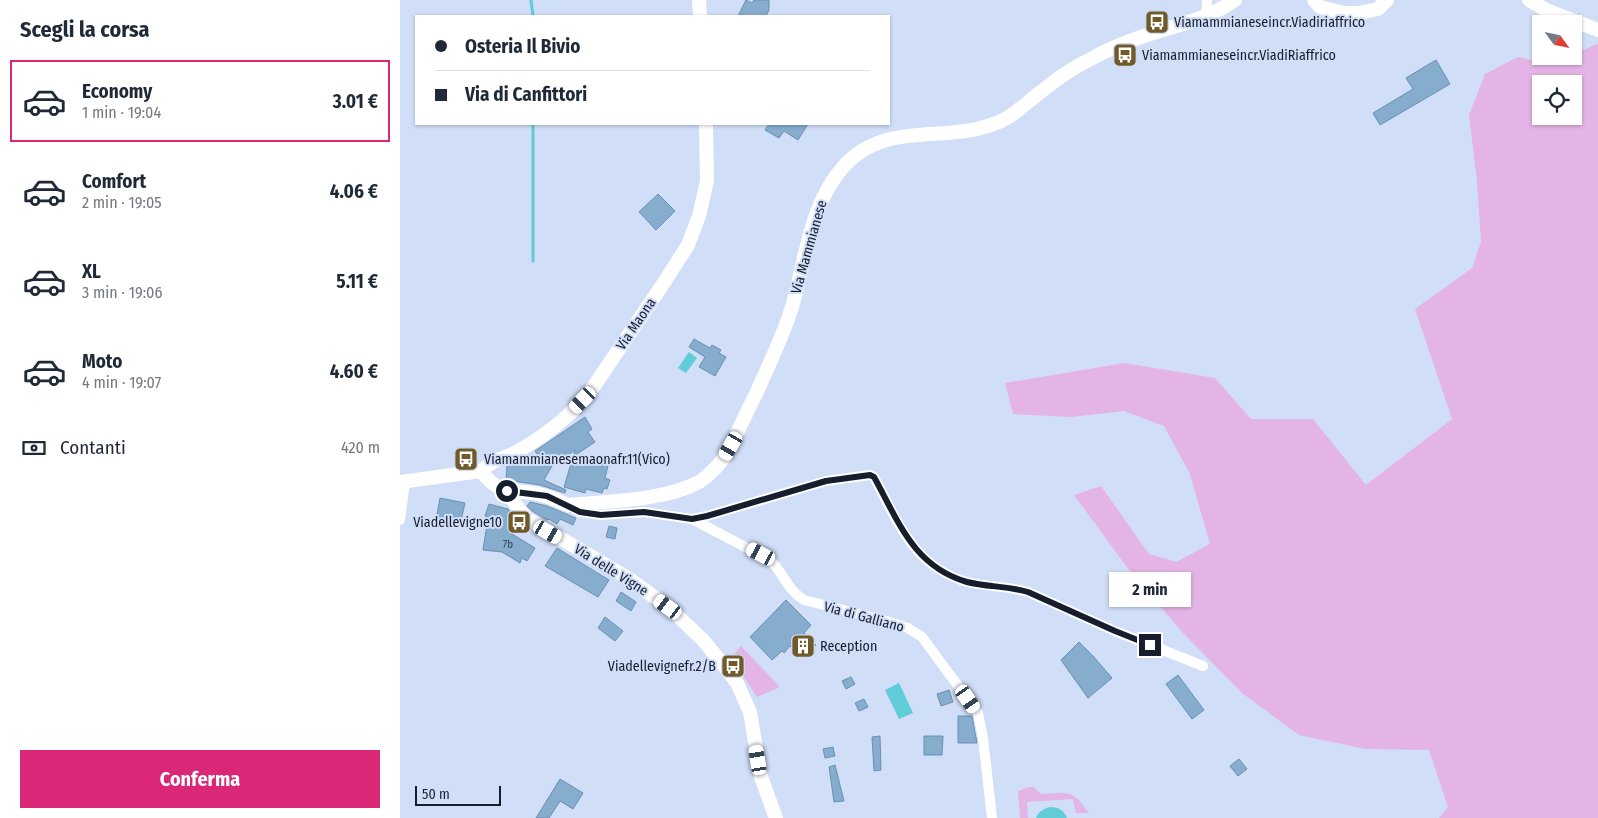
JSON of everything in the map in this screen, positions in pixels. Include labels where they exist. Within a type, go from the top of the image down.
[{"type":"main road","points":[[699,0],[700,15]]},
{"type":"main road","name":"Via Mammianese","points":[[482,471],[493,484],[507,491],[539,494],[568,505],[654,496],[684,489],[700,482],[724,458],[780,342],[791,310],[815,217],[822,199],[844,166],[874,144],[892,138],[978,130],[995,124],[1007,118],[1068,71],[1091,58],[1140,38],[1206,16],[1224,8],[1235,0]]},
{"type":"main road","points":[[1314,0],[1320,7],[1359,13],[1378,9],[1387,0]]},
{"type":"main road","points":[[1529,0],[1546,10],[1598,30]]},
{"type":"main road","name":"Via Maona","points":[[482,471],[490,463],[513,454],[530,444],[568,416],[594,386],[661,288],[688,245],[699,216],[707,182],[706,125]]},
{"type":"main road","points":[[402,482],[482,471]]},
{"type":"main road","name":"Via delle Vigne","points":[[507,491],[526,518],[628,578],[668,607],[702,640],[726,668],[737,684],[750,712],[761,777],[776,818]]},
{"type":"street","points":[[1206,16],[1207,0]]},
{"type":"street","points":[[568,505],[580,512],[601,515],[644,512],[692,519],[826,481],[870,475],[874,477],[888,506],[917,552],[937,569],[954,578],[970,583],[1028,592],[1115,631],[1203,666]]},
{"type":"street","points":[[400,520],[402,482]]},
{"type":"street","name":"Via di Galliano","points":[[692,519],[770,560],[790,589],[804,600],[883,620],[908,628],[922,637],[978,713],[983,738],[992,818]]},
{"type":"shaded area","points":[[1598,45],[1598,818],[1439,818],[1448,807],[1429,750],[1365,749],[1299,735],[1242,693],[1184,634],[1132,574],[1074,495],[1101,486],[1149,554],[1176,562],[1210,544],[1190,474],[1164,426],[1124,411],[1071,417],[1013,414],[1005,383],[1124,363],[1215,378],[1251,419],[1313,419],[1366,485],[1452,419],[1415,309],[1472,268],[1481,242],[1477,181],[1469,115],[1485,74],[1518,57],[1532,60],[1532,65],[1582,65],[1582,51]]},
{"type":"shaded area","points":[[689,352],[697,358],[686,373],[678,368]]},
{"type":"shaded area","points":[[741,646],[780,687],[757,697],[731,658]]},
{"type":"shaded area","points":[[899,683],[913,713],[899,719],[885,690]]},
{"type":"shaded area","points":[[1034,787],[1041,794],[1064,793],[1074,796],[1089,813],[1076,813],[1073,799],[1027,802],[1028,818],[1020,818],[1018,791]]},
{"type":"shaded area","points":[[1050,807],[1060,809],[1067,818],[1036,818],[1041,811]]},
{"type":"building","points":[[746,0],[752,3],[754,0],[769,0],[769,10],[766,15],[738,15]]},
{"type":"building","points":[[1436,60],[1450,84],[1380,125],[1373,113],[1413,89],[1406,78]]},
{"type":"building","points":[[768,125],[807,125],[798,140],[784,131],[779,138],[765,130]]},
{"type":"building","points":[[658,194],[675,211],[656,230],[639,212]]},
{"type":"building","points":[[694,339],[710,348],[712,345],[721,350],[719,353],[726,357],[715,376],[699,367],[705,357],[689,347]]},
{"type":"building","points":[[585,417],[592,429],[588,432],[595,442],[574,456],[608,466],[605,478],[610,480],[607,489],[604,488],[602,493],[586,489],[585,493],[564,487],[575,450],[552,466],[544,480],[566,490],[565,493],[540,485],[506,480],[507,465],[517,461],[540,458],[535,451]]},
{"type":"building","points":[[440,498],[465,503],[460,525],[436,520]]},
{"type":"building","points":[[530,502],[547,506],[576,518],[573,525],[560,519],[557,524],[549,519],[547,520],[527,506]]},
{"type":"building","points":[[489,504],[508,509],[513,515],[507,531],[535,548],[527,561],[522,558],[520,563],[502,552],[483,550],[488,518],[485,516]]},
{"type":"building","points":[[609,526],[617,528],[615,539],[606,537]]},
{"type":"building","points":[[557,548],[609,580],[598,597],[545,566]]},
{"type":"building","points":[[621,592],[636,602],[631,611],[616,601]]},
{"type":"building","points":[[786,600],[811,625],[804,633],[816,645],[802,658],[790,646],[784,653],[782,651],[772,660],[750,637]]},
{"type":"building","points":[[605,617],[623,631],[615,641],[598,628]]},
{"type":"building","points":[[1079,642],[1112,678],[1088,698],[1061,660]]},
{"type":"building","points":[[1178,675],[1204,710],[1192,719],[1166,684]]},
{"type":"building","points":[[851,677],[855,684],[846,689],[842,681]]},
{"type":"building","points":[[949,690],[953,702],[941,706],[937,694]]},
{"type":"building","points":[[864,699],[868,707],[859,711],[855,703]]},
{"type":"building","points":[[958,716],[972,716],[977,743],[958,743]]},
{"type":"building","points":[[880,736],[881,770],[874,771],[872,737]]},
{"type":"building","points":[[924,736],[943,736],[942,755],[924,755]]},
{"type":"building","points":[[833,747],[835,756],[825,758],[823,749]]},
{"type":"building","points":[[1239,759],[1247,769],[1238,776],[1230,766]]},
{"type":"building","points":[[835,765],[844,801],[834,802],[829,767]]},
{"type":"building","points":[[560,779],[583,793],[573,809],[560,801],[549,818],[536,818]]},
{"type":"waterway","points":[[531,0],[533,15]]},
{"type":"waterway","points":[[533,125],[533,261]]},
{"type":"place","name":"Viamammianeseincr.Viadiriaffrico","points":[[1157,22]]},
{"type":"place","name":"Viamammianeseincr.ViadiRiaffrico","points":[[1125,55]]},
{"type":"place","name":"Viamammianesemaonafr.11(Vico)","points":[[466,459]]},
{"type":"place","name":"Viadellevigne10","points":[[519,522]]},
{"type":"place","name":"Reception","points":[[803,646]]},
{"type":"place","name":"Viadellevignefr.2/B","points":[[733,666]]},
{"type":"route","points":[[507,491],[547,496],[586,513],[601,515],[644,512],[692,519],[826,481],[870,475],[874,477],[888,506],[917,552],[937,569],[954,578],[970,583],[1028,592],[1150,645]]}]
